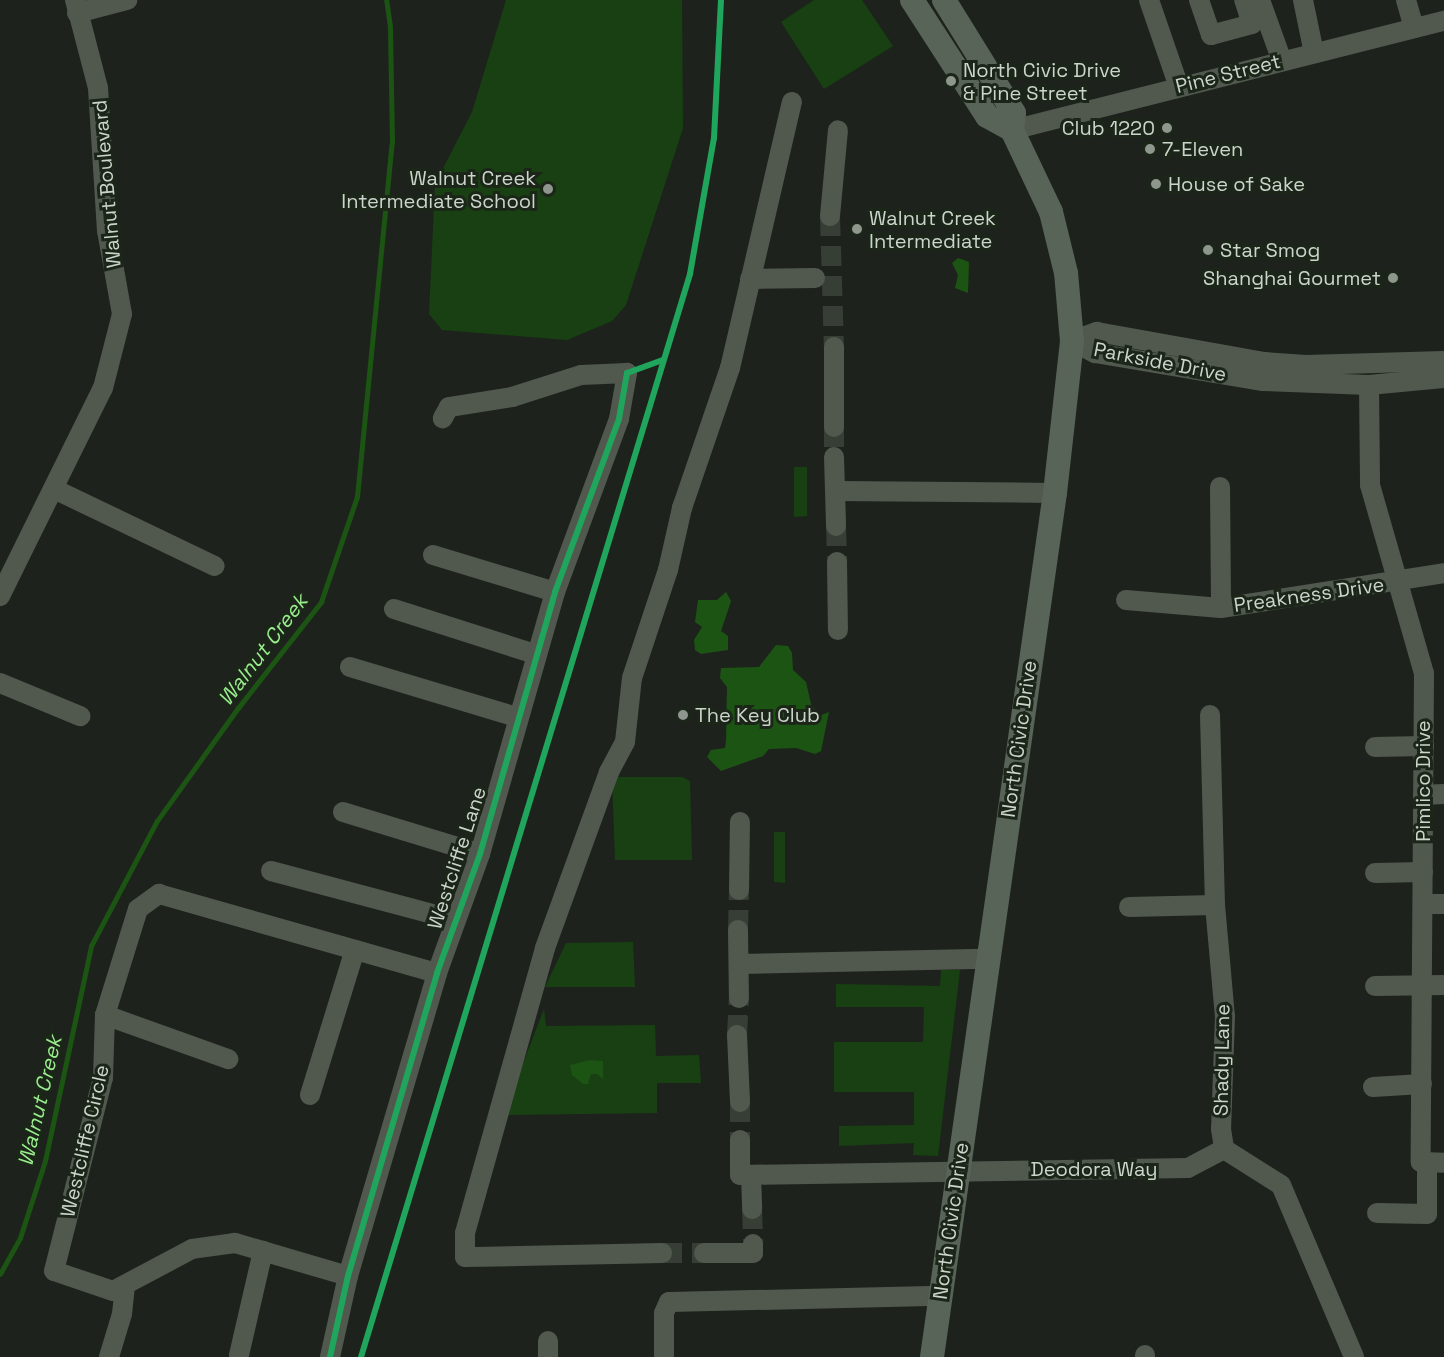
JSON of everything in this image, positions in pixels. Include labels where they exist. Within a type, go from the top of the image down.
[{"type":"main road","points":[[912,0],[987,116],[1012,130]]},
{"type":"main road","name":"North Civic Drive","points":[[932,1357],[986,959],[1055,493],[1072,341],[1066,273],[1051,212],[1012,130],[1014,112],[944,0]]},
{"type":"street","points":[[76,7],[127,0]]},
{"type":"street","points":[[1149,0],[1179,87]]},
{"type":"street","points":[[1199,0],[1211,34],[1252,24],[1244,0]]},
{"type":"street","points":[[1260,0],[1282,61]]},
{"type":"street","points":[[1303,0],[1314,53]]},
{"type":"street","points":[[1406,0],[1414,28]]},
{"type":"street","name":"Walnut Boulevard","points":[[0,596],[103,388],[122,314],[107,231],[98,88],[76,7]]},
{"type":"street","name":"Pine Street","points":[[1012,130],[1444,21]]},
{"type":"street","points":[[662,1253],[465,1257],[465,1233],[545,948],[609,772],[625,742],[632,678],[668,570],[682,508],[730,368],[792,102]]},
{"type":"street","points":[[830,216],[837,130]]},
{"type":"street","points":[[750,279],[815,278]]},
{"type":"street","name":"Parkside Drive","points":[[1072,341],[1097,332],[1264,362],[1306,364],[1444,361]]},
{"type":"street","name":"Parkside Drive","points":[[1072,341],[1095,353],[1262,381],[1369,385],[1444,378]]},
{"type":"street","points":[[834,347],[834,427]]},
{"type":"street","name":"Westcliffe Lane","points":[[330,1357],[348,1276],[437,973],[480,854],[516,717],[555,592],[619,419],[627,373],[581,375],[512,397],[448,407],[443,418]]},
{"type":"street","name":"Pimlico Drive","points":[[1369,385],[1370,484],[1424,673],[1421,1162],[1435,1162]]},
{"type":"street","points":[[834,457],[837,525]]},
{"type":"street","points":[[1220,487],[1221,608]]},
{"type":"street","points":[[54,489],[215,566]]},
{"type":"street","points":[[836,491],[1055,493]]},
{"type":"street","points":[[433,555],[555,592]]},
{"type":"street","points":[[837,562],[837,630]]},
{"type":"street","name":"Preakness Drive","points":[[1126,600],[1221,608],[1397,583],[1444,573]]},
{"type":"street","points":[[394,609],[535,654]]},
{"type":"street","points":[[350,667],[516,717]]},
{"type":"street","points":[[0,683],[80,716]]},
{"type":"street","name":"Shady Lane","points":[[1210,715],[1215,905],[1226,1016],[1221,1129],[1224,1149]]},
{"type":"street","points":[[1375,747],[1424,746]]},
{"type":"street","points":[[1424,795],[1444,794]]},
{"type":"street","points":[[343,812],[480,854]]},
{"type":"street","points":[[739,891],[740,822]]},
{"type":"street","points":[[271,871],[455,920]]},
{"type":"street","points":[[1375,873],[1423,872]]},
{"type":"street","name":"Westcliffe Circle","points":[[348,1276],[235,1243],[192,1249],[113,1291],[54,1271],[103,1078],[105,1015],[138,909],[159,894],[437,973]]},
{"type":"street","points":[[1423,904],[1444,904]]},
{"type":"street","points":[[1129,907],[1215,905]]},
{"type":"street","points":[[738,930],[739,998]]},
{"type":"street","points":[[310,1095],[356,950]]},
{"type":"street","points":[[739,964],[986,959]]},
{"type":"street","points":[[1375,986],[1444,985]]},
{"type":"street","points":[[105,1015],[228,1059]]},
{"type":"street","points":[[737,1035],[740,1102]]},
{"type":"street","points":[[1373,1087],[1422,1084]]},
{"type":"street","points":[[740,1140],[740,1175],[752,1175],[752,1209]]},
{"type":"street","points":[[1224,1149],[1281,1185],[1354,1357]]},
{"type":"street","name":"Deodora Way","points":[[752,1175],[1188,1168],[1224,1149]]},
{"type":"street","points":[[1377,1213],[1427,1214],[1435,1162]]},
{"type":"street","points":[[704,1253],[753,1253],[753,1244]]},
{"type":"street","points":[[239,1354],[264,1251]]},
{"type":"street","points":[[109,1357],[122,1314],[125,1285]]},
{"type":"street","points":[[664,1357],[664,1313],[669,1302],[940,1296]]},
{"type":"shaded area","name":"Walnut Creek Intermediate School","points":[[506,0],[682,0],[683,128],[626,305],[612,321],[567,340],[442,330],[429,314],[435,184],[472,112]]},
{"type":"shaded area","points":[[814,0],[862,0],[893,46],[824,89],[781,22]]},
{"type":"shaded area","points":[[958,258],[969,262],[968,293],[955,288],[958,275],[952,263]]},
{"type":"shaded area","points":[[794,467],[807,467],[807,516],[794,517]]},
{"type":"shaded area","points":[[726,592],[731,601],[721,631],[728,636],[728,650],[701,654],[695,650],[694,640],[702,627],[695,622],[698,600],[717,600]]},
{"type":"shaded area","points":[[776,645],[788,646],[792,653],[793,670],[806,682],[811,704],[819,716],[829,712],[821,751],[815,754],[796,748],[769,749],[763,756],[721,771],[707,757],[711,750],[725,748],[727,687],[720,678],[721,668],[759,667]]},
{"type":"shaded area","points":[[612,777],[682,777],[690,781],[692,860],[615,860]]},
{"type":"shaded area","points":[[774,832],[785,832],[785,883],[774,882]]},
{"type":"shaded area","points":[[633,942],[635,987],[545,987],[566,943]]},
{"type":"shaded area","points":[[941,970],[960,970],[938,1156],[913,1155],[914,1143],[839,1146],[839,1126],[914,1125],[914,1092],[834,1092],[834,1042],[923,1042],[924,1007],[836,1007],[836,984],[940,986]]},
{"type":"shaded area","points":[[544,1009],[546,1026],[655,1025],[656,1056],[699,1055],[701,1083],[657,1083],[657,1113],[503,1115]]},
{"type":"shaded area","points":[[590,1060],[603,1061],[603,1079],[597,1074],[591,1074],[588,1084],[583,1084],[572,1075],[570,1065]]},
{"type":"waterway","name":"Walnut Creek","points":[[0,1274],[20,1238],[45,1161],[91,946],[157,821],[238,708],[321,602],[357,497],[392,143],[390,27],[386,0]]},
{"type":"tunnel","points":[[830,216],[834,347]]},
{"type":"tunnel","points":[[834,427],[834,457]]},
{"type":"tunnel","points":[[836,526],[837,562]]},
{"type":"tunnel","points":[[738,930],[739,890]]},
{"type":"tunnel","points":[[737,1035],[739,998]]},
{"type":"tunnel","points":[[740,1102],[740,1140]]},
{"type":"tunnel","points":[[752,1209],[753,1244]]},
{"type":"tunnel","points":[[662,1253],[704,1253]]},
{"type":"cycle path","points":[[361,1357],[690,274],[714,138],[721,0]]},
{"type":"cycle path","points":[[330,1357],[348,1276],[437,973],[480,854],[555,592],[619,419],[627,373],[663,360]]},
{"type":"place","name":"North Civic Drive & Pine Street","points":[[951,81]]},
{"type":"place","name":"Club 1220","points":[[1167,128]]},
{"type":"place","name":"7-Eleven","points":[[1150,149]]},
{"type":"place","name":"House of Sake","points":[[1156,184]]},
{"type":"place","name":"Walnut Creek Intermediate School","points":[[548,189]]},
{"type":"place","name":"Walnut Creek Intermediate","points":[[857,229]]},
{"type":"place","name":"Star Smog","points":[[1208,250]]},
{"type":"place","name":"Shanghai Gourmet","points":[[1393,278]]},
{"type":"place","name":"The Key Club","points":[[683,715]]}]
